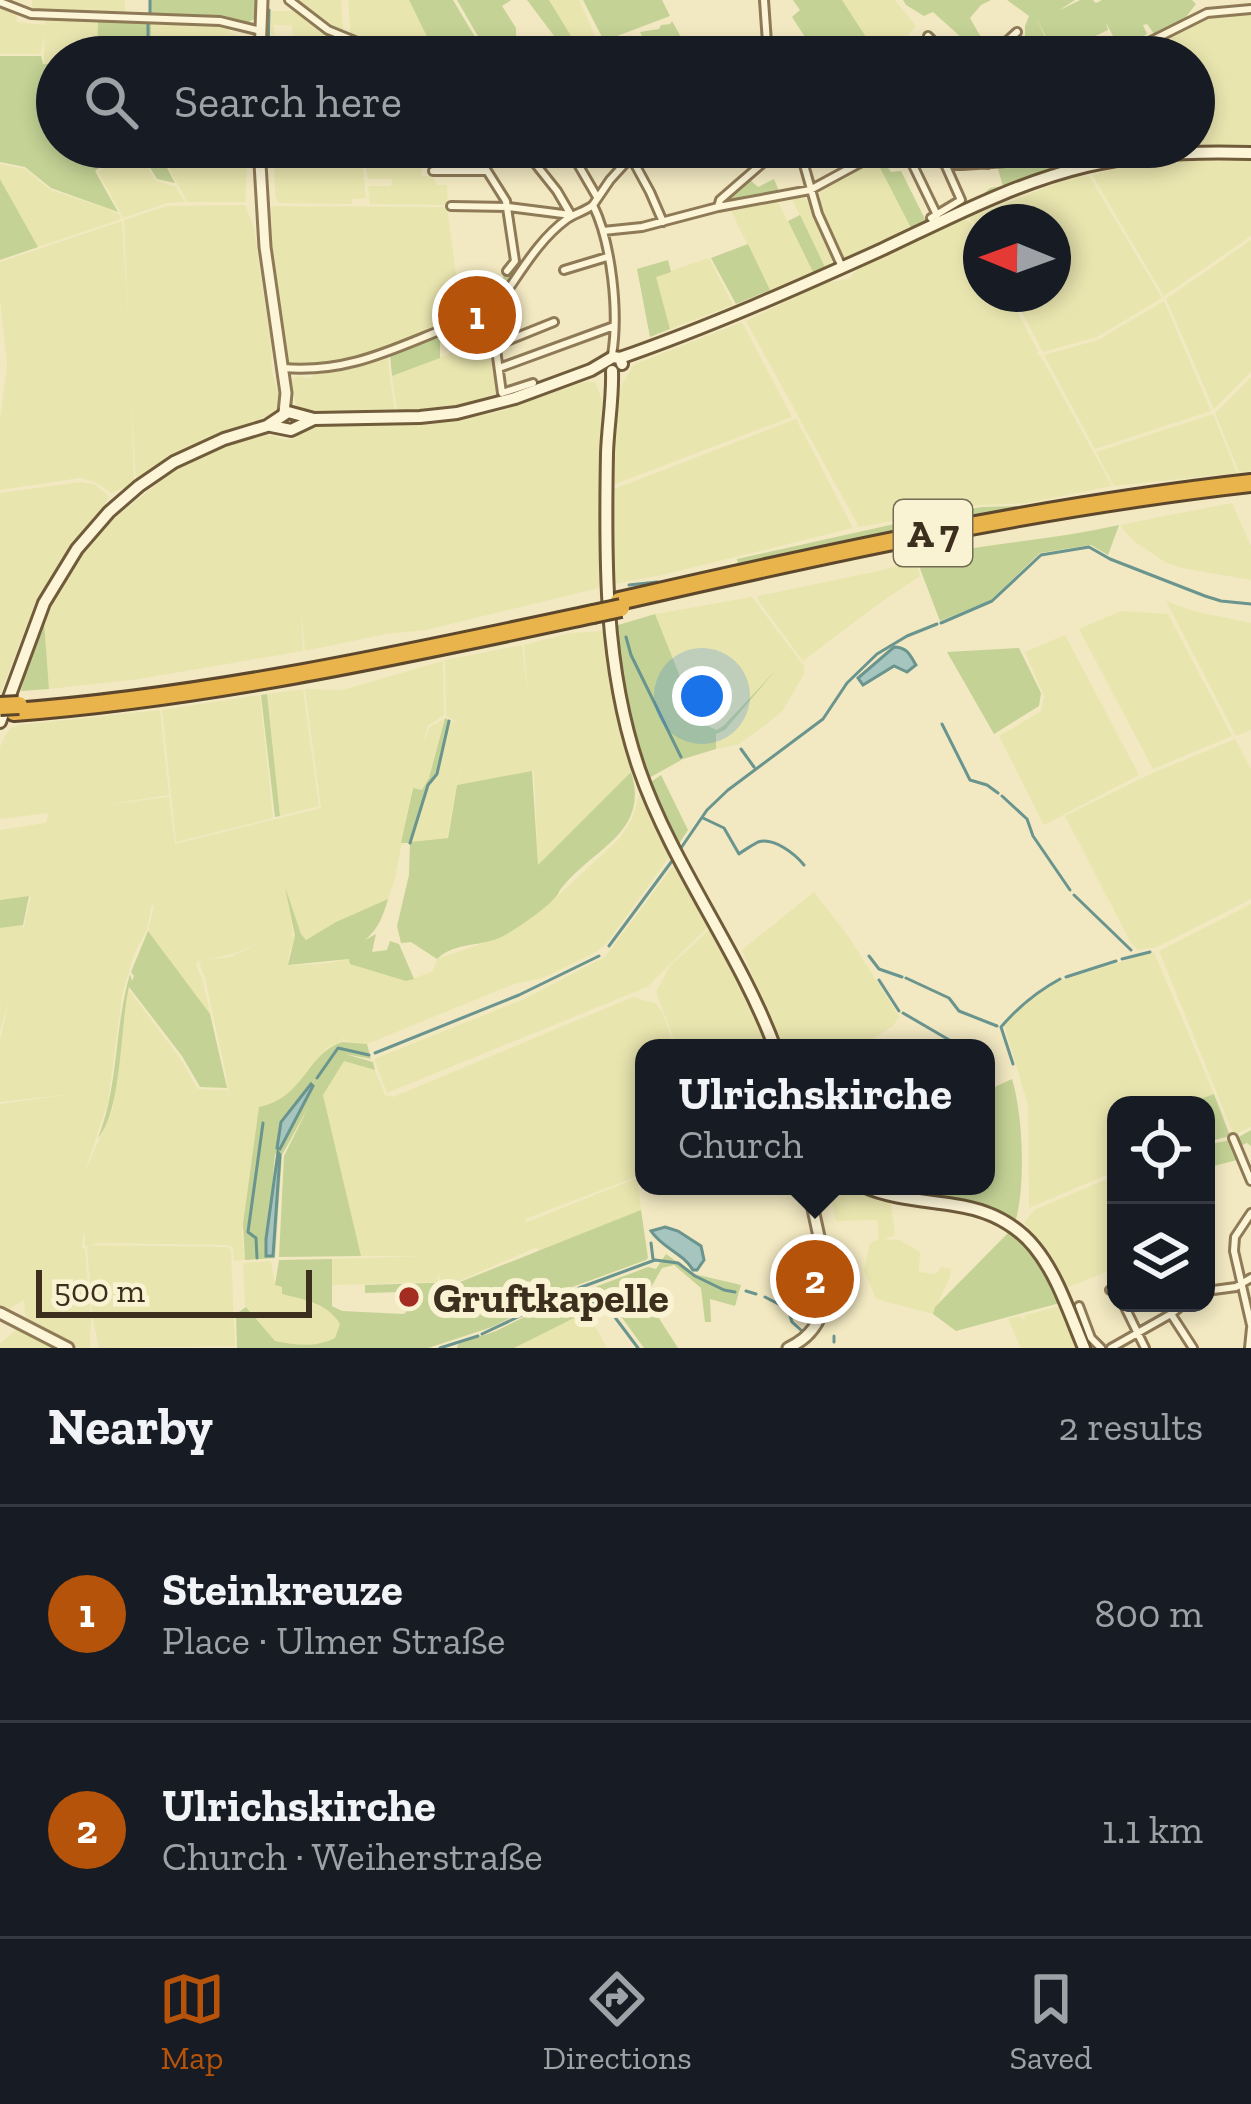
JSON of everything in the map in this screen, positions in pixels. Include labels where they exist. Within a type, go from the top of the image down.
[{"type":"highway","name":"A 7","points":[[6,712],[222,688],[414,652],[952,536],[1251,487]]},
{"type":"main road","points":[[1215,152],[1251,153]]},
{"type":"main road","points":[[6,712],[44,603],[60,574],[119,503],[174,462],[224,439],[290,419],[420,417],[515,398],[842,268],[988,200],[1079,168]]},
{"type":"main road","points":[[614,361],[607,448],[608,587],[620,697],[637,763],[654,805],[746,977],[771,1039]]},
{"type":"main road","points":[[888,1195],[981,1210],[1019,1229],[1053,1272],[1084,1348]]},
{"type":"street","points":[[261,36],[262,0]]},
{"type":"street","points":[[289,0],[340,36]]},
{"type":"street","points":[[764,0],[767,36]]},
{"type":"street","points":[[0,2],[31,14],[220,21],[261,31]]},
{"type":"street","points":[[1161,36],[1204,14],[1251,9]]},
{"type":"street","points":[[1013,36],[1017,32]]},
{"type":"street","points":[[261,168],[265,247],[290,419]]},
{"type":"street","points":[[486,168],[508,207],[515,261],[507,271]]},
{"type":"street","points":[[539,168],[571,214]]},
{"type":"street","points":[[578,168],[595,201],[603,232],[614,361]]},
{"type":"street","points":[[452,206],[584,212],[622,168]]},
{"type":"street","points":[[637,168],[663,222]]},
{"type":"street","points":[[718,207],[757,168]]},
{"type":"street","points":[[805,168],[842,268]]},
{"type":"street","points":[[603,232],[810,190],[850,168]]},
{"type":"street","points":[[914,168],[934,216],[961,200],[947,168]]},
{"type":"street","points":[[433,171],[488,171]]},
{"type":"street","points":[[284,371],[326,370],[370,358],[491,314],[522,266],[571,214]]},
{"type":"street","points":[[564,270],[607,257]]},
{"type":"street","points":[[491,314],[502,393],[533,382]]},
{"type":"street","points":[[496,345],[554,322]]},
{"type":"street","points":[[499,368],[614,326]]},
{"type":"street","points":[[1233,1138],[1251,1181]]},
{"type":"street","points":[[788,1348],[812,1334],[824,1304],[823,1249],[807,1195]]},
{"type":"street","points":[[1249,1348],[1251,1326],[1234,1242],[1251,1214]]},
{"type":"street","points":[[1215,1288],[1251,1278]]},
{"type":"street","points":[[1079,1306],[1091,1338],[1101,1348]]},
{"type":"street","points":[[1127,1312],[1145,1348]]},
{"type":"street","points":[[1112,1348],[1174,1312]]},
{"type":"street","points":[[1,1314],[68,1348]]},
{"type":"street","points":[[1171,1315],[1193,1348]]},
{"type":"shaded area","points":[[32,0],[125,0],[125,17],[32,13]]},
{"type":"shaded area","points":[[298,0],[341,0],[344,36],[329,29]]},
{"type":"shaded area","points":[[348,0],[409,0],[427,36],[351,36]]},
{"type":"shaded area","points":[[549,0],[579,0],[595,36],[571,36]]},
{"type":"shaded area","points":[[842,0],[895,0],[916,26],[907,36],[865,36]]},
{"type":"shaded area","points":[[0,4],[16,12],[17,22],[45,25],[47,17],[98,19],[98,36],[36,36],[36,54],[0,54]]},
{"type":"shaded area","points":[[271,11],[296,11],[328,36],[293,36],[292,26],[274,25],[275,36],[270,36]]},
{"type":"shaded area","points":[[1251,14],[1251,146],[1215,145],[1215,36],[1162,36],[1191,21]]},
{"type":"shaded area","points":[[151,20],[228,24],[229,32],[238,36],[151,36]]},
{"type":"shaded area","points":[[1215,160],[1251,161],[1251,236],[1164,296],[1092,175],[1119,168],[1215,168]]},
{"type":"shaded area","points":[[0,164],[25,169],[51,190],[108,209],[121,219],[38,247],[0,179]]},
{"type":"shaded area","points":[[148,168],[156,181],[176,187],[185,202],[123,218],[98,172]]},
{"type":"shaded area","points":[[169,168],[247,168],[245,202],[187,202]]},
{"type":"shaded area","points":[[274,168],[363,168],[366,198],[352,199],[352,204],[279,203]]},
{"type":"shaded area","points":[[366,168],[421,168],[422,176],[447,185],[448,205],[370,204],[368,186],[391,186],[392,179],[368,179]]},
{"type":"shaded area","points":[[862,168],[880,168],[910,226],[844,262],[821,215],[820,192]]},
{"type":"shaded area","points":[[1089,176],[1162,298],[1097,337],[1043,352],[1022,312],[1071,312],[1071,204],[1003,204]]},
{"type":"shaded area","points":[[792,199],[808,199],[835,258],[827,266],[825,267]]},
{"type":"shaded area","points":[[778,202],[813,272],[770,290],[729,207]]},
{"type":"shaded area","points":[[245,205],[254,228],[279,396],[274,413],[195,444],[136,480],[131,398],[134,481],[125,488],[111,493],[80,478],[0,490],[0,420],[7,365],[0,262],[122,221],[128,319],[124,220],[167,206]]},
{"type":"shaded area","points":[[271,206],[447,207],[458,289],[451,291],[454,323],[387,354],[395,415],[301,414],[293,378],[310,378],[346,366],[285,367],[273,287]]},
{"type":"shaded area","points":[[963,220],[963,312],[1017,312],[1112,486],[859,527],[746,321],[825,283],[848,279],[859,268]]},
{"type":"shaded area","points":[[1251,240],[1251,372],[1214,409],[1166,299]]},
{"type":"shaded area","points":[[709,258],[733,305],[670,329],[655,276]]},
{"type":"shaded area","points":[[1164,301],[1211,411],[1095,449],[1044,355],[1098,340]]},
{"type":"shaded area","points":[[742,322],[792,417],[615,484],[614,422],[620,388],[633,365]]},
{"type":"shaded area","points":[[493,337],[499,393],[456,405],[397,412],[392,376]]},
{"type":"shaded area","points":[[1251,377],[1251,471],[1239,472],[1215,413]]},
{"type":"shaded area","points":[[595,382],[603,402],[599,588],[426,630],[305,651],[301,610],[303,651],[49,689],[44,621],[60,588],[110,522],[169,474],[213,451],[257,436],[287,440],[315,425],[452,421],[499,412]]},
{"type":"shaded area","points":[[1213,414],[1237,473],[1114,486],[1096,452]]},
{"type":"shaded area","points":[[796,419],[853,528],[614,584],[614,489]]},
{"type":"shaded area","points":[[94,484],[109,496],[35,603],[0,695],[0,493]]},
{"type":"shaded area","points":[[1232,503],[1251,546],[1251,580],[1165,562],[1135,542],[1121,525],[1154,518]]},
{"type":"shaded area","points":[[915,559],[920,576],[803,661],[758,600],[758,596]]},
{"type":"shaded area","points":[[752,597],[804,666],[804,674],[772,720],[739,744],[716,749],[716,734],[725,730],[763,683],[718,730],[704,723],[691,704],[655,614]]},
{"type":"shaded area","points":[[1166,601],[1251,623],[1251,730],[1236,736]]},
{"type":"shaded area","points":[[1121,611],[1168,614],[1232,736],[1153,769],[1079,629]]},
{"type":"shaded area","points":[[603,631],[610,688],[631,772],[538,865],[534,771],[457,785],[464,743],[447,838],[411,842],[428,786],[438,775],[450,721],[458,723],[446,716],[445,660],[522,645],[528,697],[524,645],[570,633]]},
{"type":"shaded area","points":[[1065,635],[1139,775],[1044,825],[999,736],[1042,707],[1044,696],[1025,652]]},
{"type":"shaded area","points":[[443,661],[444,715],[428,726],[422,744],[430,727],[444,719],[429,778],[422,790],[412,788],[388,899],[306,940],[288,897],[295,937],[289,965],[350,959],[410,980],[433,971],[437,959],[498,938],[551,902],[620,838],[640,792],[669,857],[596,952],[543,978],[514,984],[367,1044],[344,1041],[342,1035],[343,1042],[328,1047],[291,1093],[266,1106],[242,1232],[245,1260],[234,1261],[233,1247],[227,1245],[85,1246],[84,1228],[90,1348],[77,1348],[26,1323],[24,1300],[5,1311],[0,1308],[0,1104],[72,1094],[0,1102],[0,1040],[9,999],[0,1031],[0,928],[23,925],[23,931],[31,896],[0,900],[0,830],[46,823],[49,813],[0,819],[0,747],[10,728],[19,725],[160,710],[169,795],[103,805],[169,797],[175,844],[321,808],[305,689],[342,690]],"holes":[[[152,904],[148,931],[210,1014],[198,961],[202,960],[199,964],[226,1075],[229,1103],[227,1090],[198,1089],[128,989],[113,1108],[84,1174],[108,1102],[122,996]]]},
{"type":"shaded area","points":[[303,689],[319,806],[280,816],[267,694]]},
{"type":"shaded area","points":[[260,695],[273,818],[176,842],[162,710]]},
{"type":"shaded area","points":[[1235,739],[1251,769],[1251,899],[1157,947],[1138,950],[1065,816]]},
{"type":"shaded area","points":[[673,866],[708,927],[647,987],[387,1093],[374,1059],[524,999],[605,957]]},
{"type":"shaded area","points":[[814,892],[899,1016],[873,1039],[778,1039],[742,950]]},
{"type":"shaded area","points":[[1251,904],[1251,1127],[1234,1135],[1159,951]]},
{"type":"shaded area","points":[[711,928],[765,1039],[674,1039],[656,992],[670,966]]},
{"type":"shaded area","points":[[1154,952],[1214,1094],[1107,1096],[1107,1175],[1029,1208],[1028,1105],[1004,1025],[1056,982]]},
{"type":"shaded area","points":[[633,997],[657,1004],[672,1039],[635,1039],[635,1177],[525,1219],[635,1179],[641,1210],[459,1281],[440,1281],[438,1269],[438,1282],[332,1285],[332,1259],[423,1256],[361,1256],[323,1095],[343,1060],[375,1070],[385,1095],[393,1097]]},
{"type":"shaded area","points":[[1107,1179],[1107,1272],[1064,1289],[1024,1222],[1036,1209]]},
{"type":"shaded area","points":[[830,1195],[872,1195],[891,1203],[895,1235],[884,1239],[900,1240],[920,1252],[919,1272],[951,1269],[933,1314],[876,1299],[864,1271],[870,1243],[879,1239],[877,1220],[836,1221]]},
{"type":"shaded area","points":[[89,1245],[227,1247],[231,1250],[235,1346],[99,1348]]},
{"type":"shaded area","points":[[271,1261],[275,1285],[282,1286],[282,1294],[333,1312],[340,1324],[335,1338],[300,1346],[274,1341],[245,1305],[243,1263]]},
{"type":"shaded area","points":[[1061,1306],[1077,1348],[1021,1348],[1008,1319],[1019,1316],[1024,1320],[1025,1315]]},
{"type":"shaded area","points":[[589,1315],[607,1348],[514,1348],[572,1319]]},
{"type":"shaded area","points":[[18,1329],[55,1348],[0,1348]]},
{"type":"green space","points":[[151,0],[259,0],[249,22],[151,18]]},
{"type":"green space","points":[[409,0],[453,0],[474,36],[427,36]]},
{"type":"green space","points":[[457,0],[511,0],[502,6],[516,36],[478,36]]},
{"type":"green space","points":[[527,0],[549,0],[571,36],[554,36]]},
{"type":"green space","points":[[583,0],[662,0],[670,16],[617,36],[601,36]]},
{"type":"green space","points":[[793,0],[842,0],[865,36],[804,36],[792,17],[800,10]]},
{"type":"green space","points":[[903,0],[991,0],[970,18],[981,36],[960,36],[933,12],[924,16]]},
{"type":"green space","points":[[1007,0],[1075,0],[1058,11],[1080,0],[1192,0],[1196,4],[1182,22],[1155,35],[1143,25],[1144,36],[1113,36],[1106,23],[1108,30],[1095,36],[1046,36],[1037,19],[1045,36],[1025,36],[1029,16]]},
{"type":"green space","points":[[98,19],[151,20],[151,36],[98,36]]},
{"type":"green space","points":[[672,21],[680,36],[642,36],[640,32],[659,29]]},
{"type":"green space","points":[[0,56],[36,56],[36,168],[99,168],[95,171],[118,212],[51,188],[25,167],[0,162]]},
{"type":"green space","points":[[150,168],[167,168],[175,183],[157,179]]},
{"type":"green space","points":[[880,168],[901,171],[925,219],[1003,186],[999,168],[1064,168],[978,204],[963,204],[963,210],[915,230]]},
{"type":"green space","points":[[0,179],[38,247],[0,260]]},
{"type":"green space","points":[[749,179],[758,187],[774,179],[781,196],[723,204]]},
{"type":"green space","points":[[800,215],[825,267],[813,272],[788,221]]},
{"type":"green space","points":[[748,244],[770,290],[736,304],[711,258]]},
{"type":"green space","points":[[668,260],[671,272],[656,277],[670,329],[650,337],[637,269]]},
{"type":"green space","points":[[520,267],[493,310],[476,316],[476,305],[508,272]]},
{"type":"green space","points":[[440,334],[440,358],[392,376],[390,354]]},
{"type":"green space","points":[[1017,506],[1018,510],[738,565],[737,559],[944,513]]},
{"type":"green space","points":[[1119,525],[1108,555],[1091,545],[1040,553],[991,600],[940,621],[916,558],[1068,535]]},
{"type":"green space","points":[[655,614],[693,709],[712,728],[724,725],[775,671],[725,730],[716,734],[716,749],[683,759],[649,778],[629,726],[615,626]]},
{"type":"green space","points":[[44,621],[49,689],[21,691],[29,660]]},
{"type":"green space","points":[[1019,648],[1041,693],[1039,706],[994,734],[947,652]]},
{"type":"green space","points":[[267,694],[280,816],[275,817],[261,695]]},
{"type":"green space","points":[[445,718],[449,720],[437,774],[427,786],[410,842],[448,838],[457,785],[532,771],[538,865],[631,772],[635,792],[633,809],[616,837],[548,905],[499,938],[451,950],[437,959],[411,942],[401,943],[397,926],[409,875],[410,843],[401,843],[413,788],[422,790],[429,778]]},
{"type":"green space","points":[[661,775],[688,830],[678,845],[648,784]]},
{"type":"green space","points":[[285,887],[306,940],[388,899],[380,921],[365,940],[376,934],[372,952],[387,950],[390,941],[399,944],[414,979],[406,981],[350,964],[349,959],[288,965],[295,936]]},
{"type":"green space","points":[[29,896],[23,925],[0,928],[0,900]]},
{"type":"green space","points":[[148,931],[210,1014],[227,1088],[200,1087],[129,987],[116,1089],[98,1138],[110,1098],[125,994]]},
{"type":"green space","points":[[343,1042],[367,1044],[371,1059],[345,1054],[373,1062],[375,1070],[344,1061],[323,1095],[361,1256],[279,1257],[284,1156],[309,1106],[282,1155],[275,1258],[245,1260],[243,1224],[259,1107],[286,1094],[331,1047]],"holes":[[[275,1154],[280,1155],[273,1256],[269,1257]]]},
{"type":"green space","points":[[1012,1079],[1019,1111],[1021,1190],[1015,1223],[978,1204],[920,1195],[995,1195],[995,1087]]},
{"type":"green space","points":[[1215,1097],[1230,1136],[1215,1140]]},
{"type":"green space","points":[[1251,1130],[1251,1146],[1247,1143],[1234,1149],[1237,1160],[1215,1166],[1215,1143]]},
{"type":"green space","points":[[641,1210],[646,1260],[575,1286],[492,1327],[428,1348],[237,1348],[236,1314],[246,1307],[275,1341],[313,1344],[335,1338],[340,1324],[329,1312],[282,1294],[282,1287],[275,1285],[279,1260],[332,1259],[332,1306],[342,1311],[404,1314],[412,1306],[401,1292],[365,1293],[365,1285],[460,1282]]},
{"type":"green space","points":[[1010,1231],[1034,1254],[1060,1303],[956,1331],[933,1314],[935,1307]]},
{"type":"green space","points":[[666,1254],[694,1274],[741,1285],[735,1306],[710,1299],[711,1322],[705,1322],[701,1288],[674,1265],[662,1268],[650,1289],[660,1320],[678,1348],[644,1348],[620,1315],[592,1294],[595,1287],[648,1267],[656,1269]]},
{"type":"green space","points":[[576,1291],[589,1315],[514,1348],[457,1348],[458,1344],[496,1331]]},
{"type":"water","points":[[894,647],[905,650],[916,665],[907,672],[894,666],[863,685],[858,678]]},
{"type":"water","points":[[311,1084],[280,1149],[277,1148],[281,1122]]},
{"type":"water","points":[[278,1152],[273,1256],[266,1256],[266,1239]]},
{"type":"water","points":[[665,1227],[701,1246],[704,1260],[697,1270],[651,1231]]},
{"type":"waterway","points":[[150,0],[150,15]]},
{"type":"waterway","points":[[268,36],[269,10]]},
{"type":"waterway","points":[[148,22],[148,36]]},
{"type":"waterway","points":[[941,623],[992,601],[1041,555],[1089,547],[1205,596],[1251,604]]},
{"type":"waterway","points":[[629,585],[657,582]]},
{"type":"waterway","points":[[681,848],[707,810],[823,719],[847,683],[877,654],[937,624]]},
{"type":"waterway","points":[[626,637],[681,757]]},
{"type":"waterway","points":[[410,843],[428,785],[437,774],[449,721]]},
{"type":"waterway","points":[[942,724],[970,780],[998,793]]},
{"type":"waterway","points":[[741,749],[754,767]]},
{"type":"waterway","points":[[1002,796],[1027,819],[1033,836],[1070,890]]},
{"type":"waterway","points":[[703,818],[724,828],[739,854],[758,842],[771,842],[804,865]]},
{"type":"waterway","points":[[609,946],[672,861]]},
{"type":"waterway","points":[[1074,895],[1131,950]]},
{"type":"waterway","points":[[1122,959],[1150,952]]},
{"type":"waterway","points":[[375,1053],[519,995],[599,956]]},
{"type":"waterway","points":[[869,956],[879,969],[902,977]]},
{"type":"waterway","points":[[1066,977],[1116,961]]},
{"type":"waterway","points":[[906,978],[949,998],[959,1011],[997,1026]]},
{"type":"waterway","points":[[1013,1064],[1001,1027],[1028,1000],[1060,979]]},
{"type":"waterway","points":[[879,980],[899,1011]]},
{"type":"waterway","points":[[903,1013],[948,1039]]},
{"type":"waterway","points":[[317,1078],[338,1048],[369,1055]]},
{"type":"waterway","points":[[257,1258],[256,1238],[248,1232],[263,1123]]},
{"type":"waterway","points":[[651,1243],[653,1259]]},
{"type":"waterway","points":[[579,1288],[655,1260],[678,1263],[695,1276],[735,1292]]},
{"type":"waterway","points":[[482,1334],[575,1290]]},
{"type":"waterway","points":[[746,1291],[756,1294]]},
{"type":"waterway","points":[[765,1297],[788,1309],[792,1322],[802,1331]]},
{"type":"waterway","points":[[584,1298],[614,1316],[638,1348]]},
{"type":"waterway","points":[[440,1348],[478,1336]]},
{"type":"waterway","points":[[834,1336],[834,1342]]},
{"type":"place","name":"Steinkreuze","points":[[477,315]]},
{"type":"place","name":"Ulrichskirche","points":[[815,1279]]},
{"type":"place","name":"Gruftkapelle","points":[[409,1297]]}]
